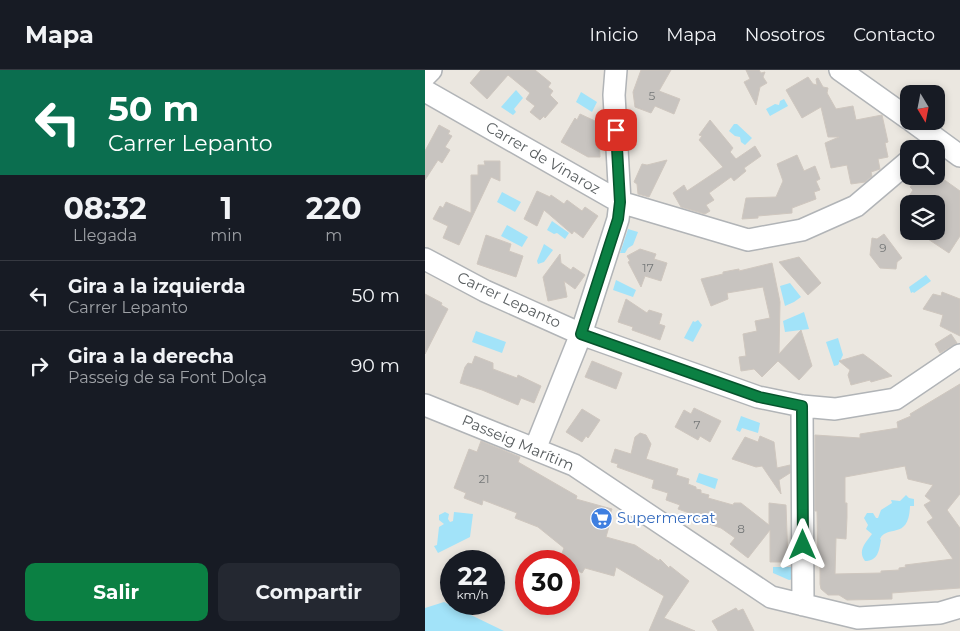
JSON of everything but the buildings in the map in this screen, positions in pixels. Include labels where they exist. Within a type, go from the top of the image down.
[{"type":"street","points":[[425,76],[431,70]]},
{"type":"street","points":[[535,449],[581,334],[618,219],[620,202],[614,95],[616,70]]},
{"type":"street","points":[[840,70],[900,113]]},
{"type":"street","name":"Carrer de Vinaroz","points":[[425,91],[620,202],[747,240],[802,230],[856,206],[900,168]]},
{"type":"street","points":[[919,130],[927,140]]},
{"type":"street","points":[[945,150],[960,156]]},
{"type":"street","name":"Carrer Lepanto","points":[[425,259],[485,291],[581,334],[759,397],[802,406],[835,410],[895,399],[960,355]]},
{"type":"street","name":"Passeig Marítim","points":[[425,405],[574,465],[771,596],[858,618],[940,613],[960,607]]},
{"type":"street","points":[[802,406],[803,605]]},
{"type":"water","points":[[516,90],[523,98],[514,109],[516,112],[513,115],[501,107]]},
{"type":"water","points":[[581,92],[597,102],[592,112],[576,102]]},
{"type":"water","points":[[784,99],[788,106],[770,116],[766,109],[775,104],[779,105],[780,101]]},
{"type":"water","points":[[734,124],[737,124],[752,138],[745,145],[741,142],[740,137],[735,136],[729,131]]},
{"type":"water","points":[[502,192],[521,202],[515,212],[497,202]]},
{"type":"water","points":[[552,221],[569,233],[565,239],[557,233],[554,234],[547,230]]},
{"type":"water","points":[[507,225],[528,237],[522,247],[501,236]]},
{"type":"water","points":[[628,229],[638,232],[633,245],[625,253],[620,253]]},
{"type":"water","points":[[544,244],[553,250],[544,262],[538,264],[537,261]]},
{"type":"water","points":[[926,275],[931,281],[914,293],[911,293],[909,287]]},
{"type":"water","points":[[616,280],[636,290],[633,297],[613,290]]},
{"type":"water","points":[[790,283],[801,297],[785,306],[780,286]]},
{"type":"water","points":[[804,312],[809,329],[785,332],[783,321]]},
{"type":"water","points":[[698,320],[702,325],[693,342],[684,338],[693,321]]},
{"type":"water","points":[[476,331],[506,342],[502,353],[472,342]]},
{"type":"water","points":[[838,338],[843,355],[838,365],[834,366],[826,342]]},
{"type":"water","points":[[741,416],[760,423],[758,433],[742,428],[740,432],[736,430]]},
{"type":"water","points":[[699,473],[718,479],[715,489],[696,482]]},
{"type":"water","points":[[906,495],[914,499],[914,506],[910,506],[906,524],[902,528],[883,535],[880,539],[877,555],[869,561],[865,561],[862,550],[872,534],[866,529],[868,525],[864,518],[867,513],[873,513],[878,518],[881,510],[892,503],[891,500],[900,501]]},
{"type":"water","points":[[445,512],[449,514],[448,519],[450,522],[453,521],[454,512],[473,514],[470,537],[444,550],[440,550],[438,553],[434,546],[437,545],[439,527],[444,524],[439,520],[439,515]]},
{"type":"water","points":[[773,567],[793,567],[793,579],[789,580],[773,573]]},
{"type":"water","points":[[440,603],[440,615],[471,615],[504,631],[425,631],[425,608]]},
{"type":"place","name":"Supermercat","points":[[601,518]]},
{"type":"route","points":[[616,130],[620,202],[618,219],[581,334],[759,397],[802,406],[803,545]]}]
